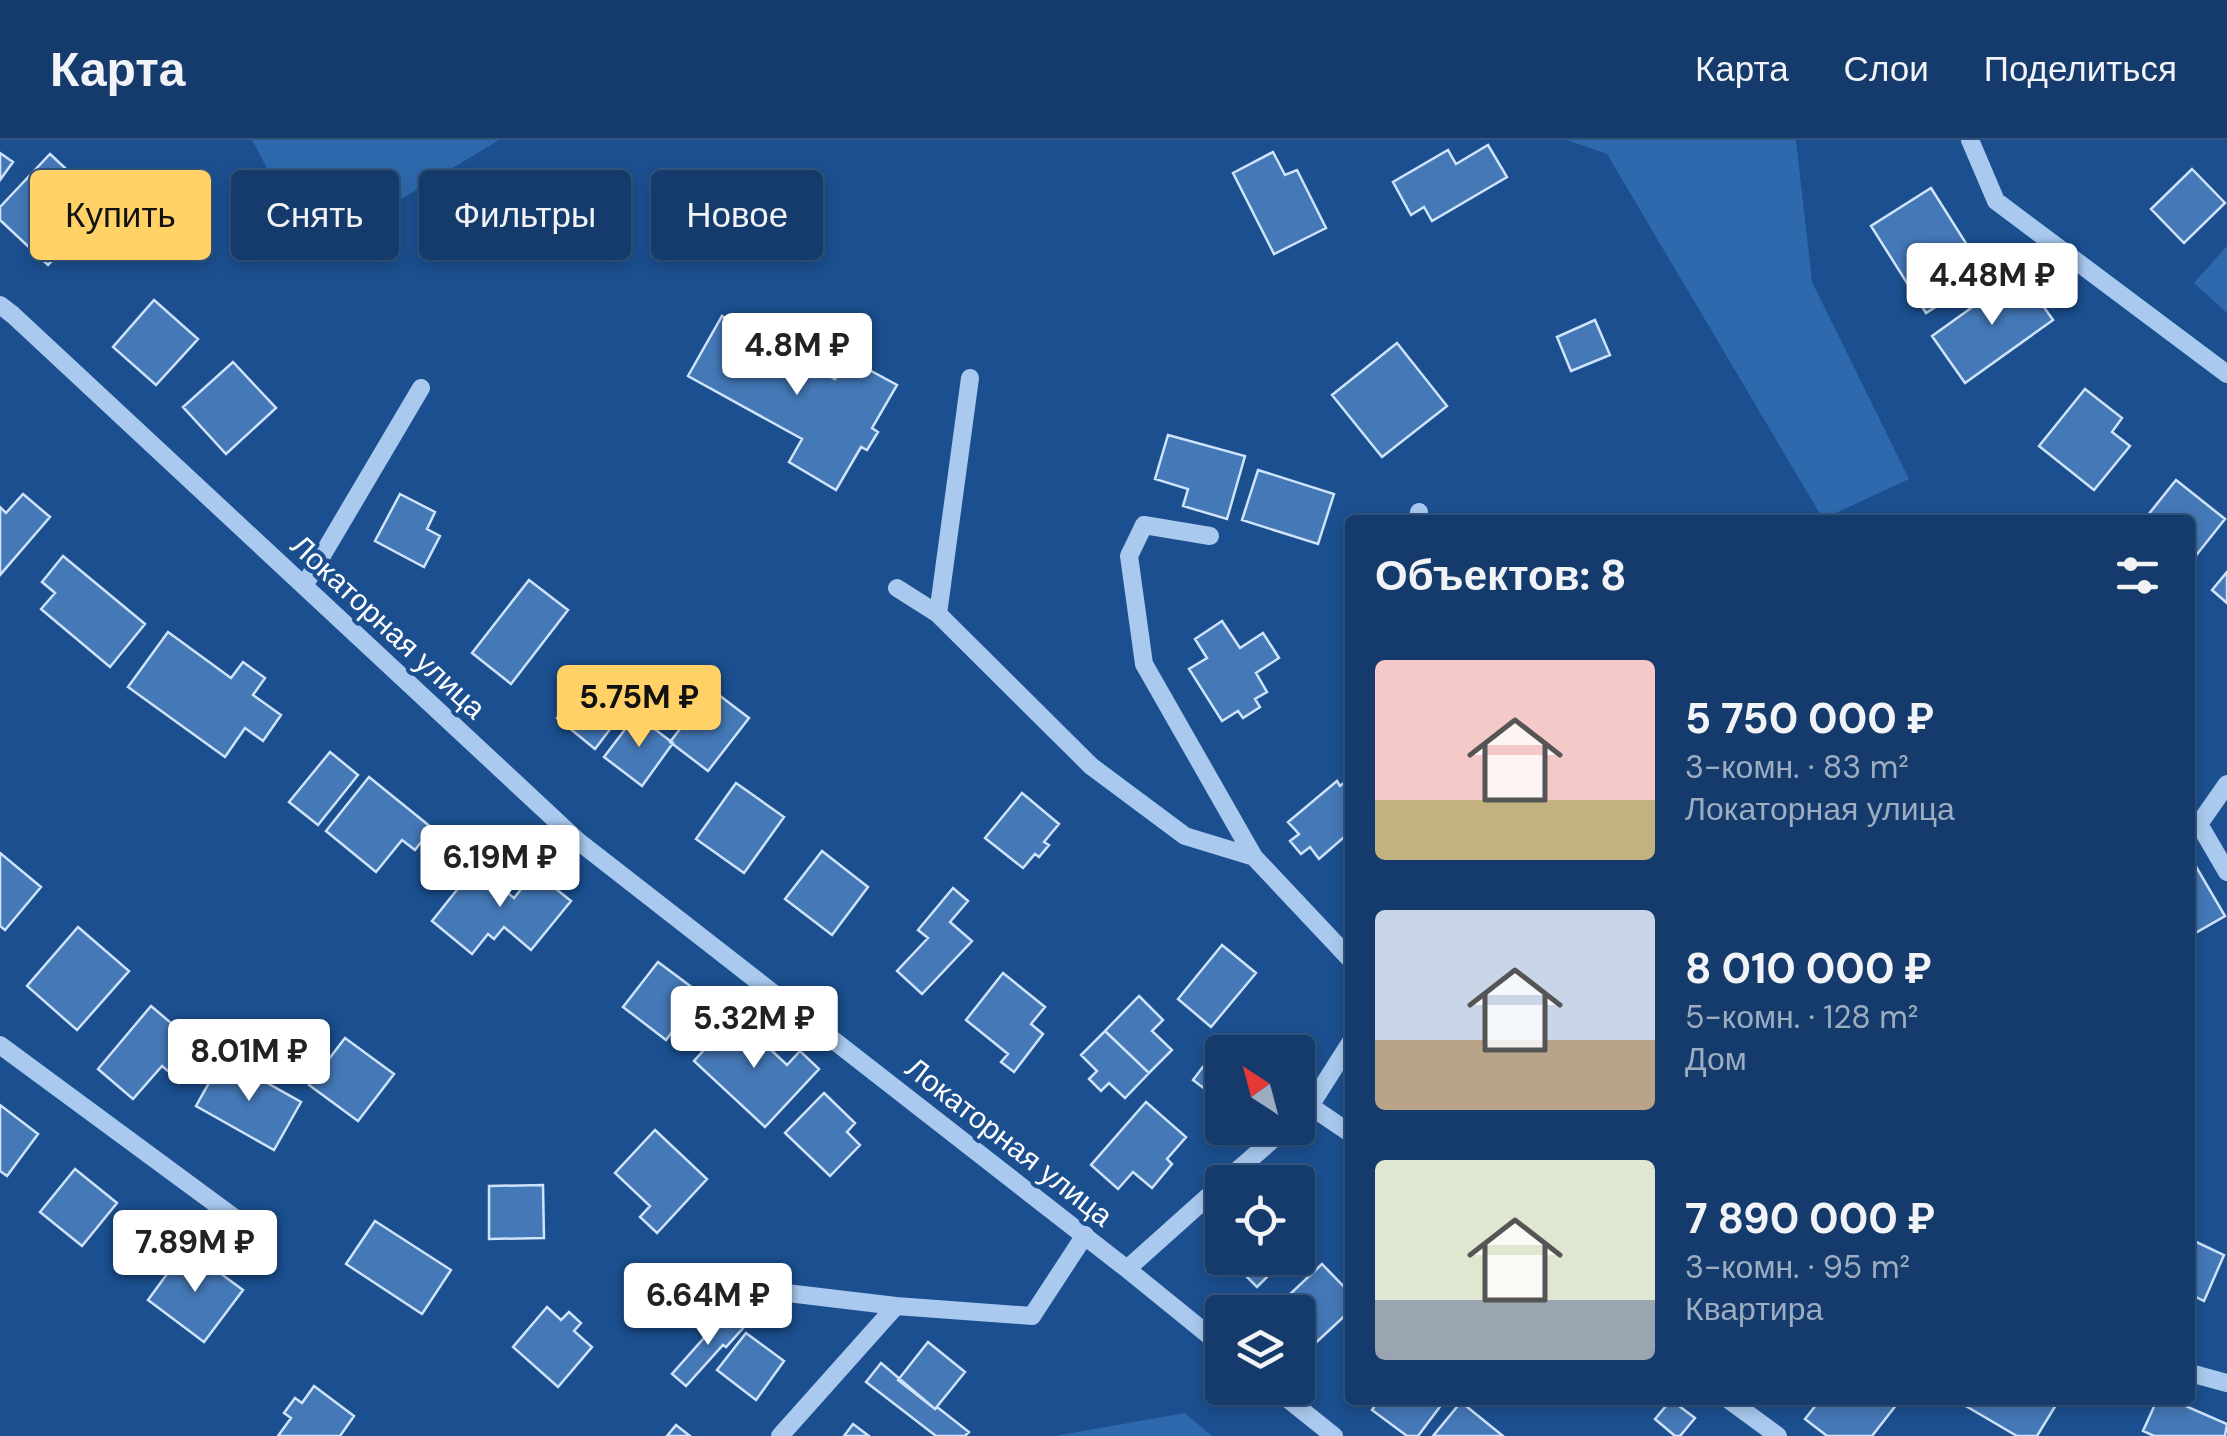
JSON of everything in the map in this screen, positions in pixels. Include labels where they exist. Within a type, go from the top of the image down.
[{"type":"street","points":[[1970,140],[1996,201],[2227,374]]},
{"type":"street","name":"Локаторная улица","points":[[0,305],[578,842],[1205,1332]]},
{"type":"street","points":[[938,614],[970,378]]},
{"type":"street","points":[[304,586],[420,388]]},
{"type":"street","points":[[1210,536],[1144,525],[1128,556],[1144,664],[1254,857],[1345,953]]},
{"type":"street","points":[[897,588],[938,614],[1090,766],[1185,836],[1254,857]]},
{"type":"street","points":[[2195,821],[2227,784]]},
{"type":"street","points":[[2195,824],[2227,872]]},
{"type":"street","points":[[0,1046],[266,1241]]},
{"type":"street","points":[[1315,1096],[1345,1051]]},
{"type":"street","points":[[1315,1117],[1345,1131]]},
{"type":"street","points":[[1244,1165],[1267,1145]]},
{"type":"street","points":[[1128,1268],[1205,1199]]},
{"type":"street","points":[[687,1281],[896,1306],[1032,1316],[1084,1235]]},
{"type":"street","points":[[780,1436],[896,1306]]},
{"type":"street","points":[[2195,1374],[2227,1383]]},
{"type":"street","points":[[1295,1405],[1334,1436]]},
{"type":"street","points":[[1736,1405],[1778,1436]]},
{"type":"shaded area","points":[[252,140],[499,140],[449,170],[419,170],[419,188],[399,200],[399,170],[268,170]]},
{"type":"shaded area","points":[[1567,140],[1796,140],[1812,282],[1909,479],[1832,515],[1821,515],[1607,154]]},
{"type":"shaded area","points":[[2227,246],[2227,313],[2194,283]]},
{"type":"shaded area","points":[[1185,1413],[1212,1436],[1055,1436]]},
{"type":"building","points":[[1488,145],[1507,177],[1432,221],[1424,207],[1411,215],[1393,182],[1448,150],[1456,164]]},
{"type":"building","points":[[1273,152],[1285,175],[1297,170],[1326,228],[1274,254],[1233,173]]},
{"type":"building","points":[[0,153],[13,162],[0,180]]},
{"type":"building","points":[[50,154],[67,170],[35,170]]},
{"type":"building","points":[[2192,169],[2225,203],[2184,243],[2151,209]]},
{"type":"building","points":[[30,175],[30,248],[0,220],[0,207]]},
{"type":"building","points":[[1931,188],[1986,275],[1926,313],[1871,226]]},
{"type":"building","points":[[2020,273],[2053,320],[1965,383],[1932,336]]},
{"type":"building","points":[[154,300],[198,339],[156,385],[113,347]]},
{"type":"building","points":[[722,316],[835,379],[847,358],[897,385],[872,428],[878,432],[867,450],[861,447],[836,490],[789,462],[802,439],[688,376]]},
{"type":"building","points":[[1595,320],[1610,355],[1571,371],[1557,337]]},
{"type":"building","points":[[1397,343],[1447,406],[1382,457],[1332,395]]},
{"type":"building","points":[[233,362],[276,408],[226,454],[183,407]]},
{"type":"building","points":[[2085,389],[2122,418],[2112,432],[2130,446],[2094,490],[2039,446]]},
{"type":"building","points":[[1168,435],[1245,456],[1227,519],[1183,506],[1188,489],[1155,479]]},
{"type":"building","points":[[1258,470],[1334,494],[1318,544],[1242,520]]},
{"type":"building","points":[[2176,480],[2225,519],[2195,557],[2195,515],[2148,515]]},
{"type":"building","points":[[23,494],[50,517],[0,575],[0,507],[6,513]]},
{"type":"building","points":[[400,494],[435,512],[427,529],[440,536],[424,567],[375,541]]},
{"type":"building","points":[[63,556],[145,624],[110,667],[41,609],[55,593],[42,582]]},
{"type":"building","points":[[2227,572],[2227,603],[2212,590]]},
{"type":"building","points":[[529,580],[568,610],[511,684],[472,653]]},
{"type":"building","points":[[1222,621],[1240,648],[1263,633],[1279,658],[1256,673],[1267,692],[1255,699],[1260,707],[1243,718],[1238,711],[1222,721],[1189,669],[1207,658],[1195,639]]},
{"type":"building","points":[[168,632],[231,678],[243,662],[265,678],[253,695],[281,715],[263,741],[245,728],[225,757],[128,687]]},
{"type":"building","points":[[589,677],[627,707],[595,749],[557,718]]},
{"type":"building","points":[[711,689],[749,718],[708,771],[670,742]]},
{"type":"building","points":[[636,715],[673,743],[642,786],[604,757]]},
{"type":"building","points":[[330,752],[358,775],[318,825],[289,802]]},
{"type":"building","points":[[369,777],[432,828],[415,850],[402,840],[376,872],[326,831]]},
{"type":"building","points":[[1337,781],[1340,786],[1345,782],[1345,836],[1319,859],[1310,847],[1301,854],[1290,841],[1299,834],[1288,822]]},
{"type":"building","points":[[736,783],[784,817],[744,873],[696,839]]},
{"type":"building","points":[[1022,793],[1059,824],[1044,842],[1049,845],[1023,868],[985,838]]},
{"type":"building","points":[[822,851],[868,887],[832,935],[785,899]]},
{"type":"building","points":[[0,853],[41,887],[5,930],[0,926]]},
{"type":"building","points":[[2195,865],[2225,916],[2195,933]]},
{"type":"building","points":[[476,866],[488,866],[498,873],[499,886],[514,898],[535,872],[571,901],[531,950],[504,927],[494,939],[488,934],[472,954],[432,921]]},
{"type":"building","points":[[953,888],[968,901],[950,922],[972,941],[922,994],[897,971],[928,938],[918,930]]},
{"type":"building","points":[[78,927],[129,971],[77,1030],[27,986]]},
{"type":"building","points":[[1222,945],[1256,973],[1211,1027],[1178,999]]},
{"type":"building","points":[[658,962],[701,994],[666,1040],[623,1007]]},
{"type":"building","points":[[1003,973],[1045,1007],[1031,1024],[1043,1034],[1014,1072],[1001,1062],[1008,1054],[966,1020]]},
{"type":"building","points":[[1139,996],[1163,1020],[1152,1031],[1172,1050],[1149,1073],[1105,1031]]},
{"type":"building","points":[[151,1006],[205,1052],[180,1081],[162,1066],[133,1099],[98,1069]]},
{"type":"building","points":[[735,1016],[787,1065],[800,1051],[819,1069],[765,1127],[694,1061]]},
{"type":"building","points":[[1105,1031],[1149,1073],[1125,1098],[1109,1083],[1101,1091],[1089,1079],[1097,1071],[1081,1055]]},
{"type":"building","points":[[345,1038],[394,1074],[358,1121],[309,1085]]},
{"type":"building","points":[[223,1058],[301,1102],[274,1150],[196,1106]]},
{"type":"building","points":[[1205,1064],[1205,1089],[1193,1080]]},
{"type":"building","points":[[824,1093],[855,1123],[847,1132],[860,1145],[830,1176],[785,1133]]},
{"type":"building","points":[[1146,1102],[1186,1137],[1167,1159],[1172,1164],[1152,1188],[1133,1172],[1118,1189],[1091,1165]]},
{"type":"building","points":[[0,1105],[38,1134],[7,1176],[0,1171]]},
{"type":"building","points":[[655,1130],[707,1179],[657,1233],[640,1217],[650,1206],[615,1173]]},
{"type":"building","points":[[75,1169],[117,1203],[82,1246],[40,1212]]},
{"type":"building","points":[[543,1185],[544,1238],[489,1239],[489,1186]]},
{"type":"building","points":[[375,1221],[451,1270],[422,1314],[346,1264]]},
{"type":"building","points":[[2195,1241],[2224,1255],[2204,1301],[2195,1296]]},
{"type":"building","points":[[186,1248],[243,1290],[204,1342],[148,1300]]},
{"type":"building","points":[[1322,1264],[1345,1288],[1345,1316],[1315,1344],[1315,1295],[1289,1295],[1315,1275]]},
{"type":"building","points":[[1245,1275],[1269,1275],[1257,1287]]},
{"type":"building","points":[[547,1307],[561,1320],[569,1312],[581,1323],[574,1331],[592,1347],[558,1387],[513,1347]]},
{"type":"building","points":[[727,1312],[744,1327],[686,1386],[672,1374]]},
{"type":"building","points":[[746,1333],[784,1361],[756,1400],[717,1370]]},
{"type":"building","points":[[928,1342],[965,1372],[935,1409],[898,1380]]},
{"type":"building","points":[[881,1363],[969,1432],[965,1436],[936,1436],[866,1382]]},
{"type":"building","points":[[314,1386],[354,1416],[340,1436],[278,1436],[291,1418],[284,1413],[295,1398],[302,1403]]},
{"type":"building","points":[[1376,1405],[1441,1405],[1418,1436],[1407,1436],[1372,1410]]},
{"type":"building","points":[[1459,1405],[1465,1405],[1503,1436],[1433,1436]]},
{"type":"building","points":[[1667,1405],[1678,1405],[1695,1418],[1680,1436],[1655,1419]]},
{"type":"building","points":[[1816,1405],[1896,1405],[1872,1436],[1827,1436],[1805,1419]]},
{"type":"building","points":[[1964,1405],[2056,1405],[2037,1436],[2017,1436]]},
{"type":"building","points":[[2155,1405],[2183,1405],[2227,1424],[2225,1436],[2154,1436],[2143,1431]]},
{"type":"building","points":[[853,1424],[869,1436],[844,1436]]},
{"type":"building","points":[[676,1425],[690,1436],[667,1436]]}]
